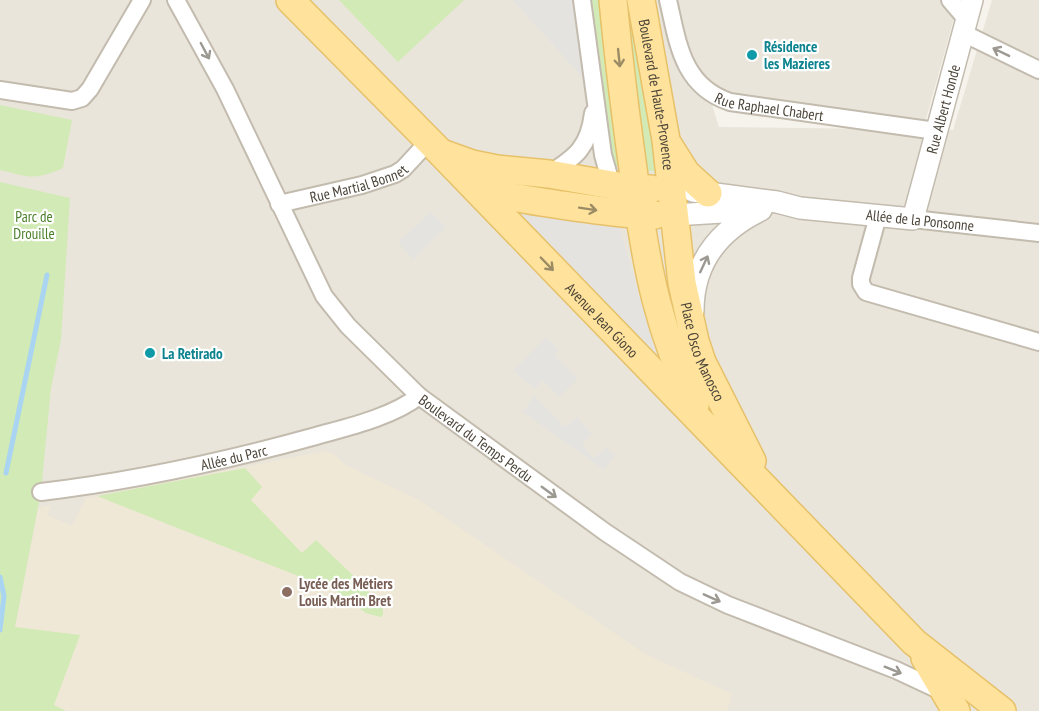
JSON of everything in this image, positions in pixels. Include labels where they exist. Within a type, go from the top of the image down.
[{"type":"main road","points":[[290,0],[434,147],[472,164],[484,185],[509,197],[647,201]]},
{"type":"main road","name":"Boulevard de Haute-Provence","points":[[613,0],[647,201]]},
{"type":"main road","name":"Boulevard de Haute-Provence","points":[[640,0],[666,140],[647,201]]},
{"type":"main road","points":[[666,140],[675,159],[686,173],[708,193]]},
{"type":"main road","points":[[484,185],[549,174],[647,201]]},
{"type":"main road","name":"Avenue Jean Giono","points":[[484,185],[714,434],[914,642],[1002,711]]},
{"type":"main road","points":[[647,201],[661,237],[674,311],[686,349],[713,405],[748,455]]},
{"type":"main road","name":"Place Osco Manosco","points":[[647,201],[682,283],[702,362],[748,455],[777,500]]},
{"type":"main road","name":"Place Osco Manosco","points":[[647,201],[649,277],[660,319],[682,377],[696,406],[714,434]]},
{"type":"main road","name":"Avenue Jean Giono","points":[[914,642],[951,702]]},
{"type":"street","points":[[0,90],[69,101],[82,98],[90,89],[142,0]]},
{"type":"street","name":"Boulevard du Temps Perdu","points":[[176,0],[225,89],[331,307],[356,335],[419,396],[670,577],[728,605],[896,670],[951,702]]},
{"type":"street","points":[[582,0],[603,155],[647,201]]},
{"type":"street","name":"Rue Raphael Chabert","points":[[668,0],[688,69],[700,86],[710,94],[740,104],[936,131]]},
{"type":"street","points":[[950,0],[967,18],[1039,70]]},
{"type":"street","name":"Rue Albert Honde","points":[[913,219],[967,18]]},
{"type":"street","points":[[549,174],[573,158],[584,145],[592,124],[596,92]]},
{"type":"street","name":"Rue Martial Bonnet","points":[[279,204],[395,174],[434,147]]},
{"type":"street","name":"Allée de la Ponsonne","points":[[647,201],[708,193],[777,202],[800,208],[1039,233]]},
{"type":"street","name":"Allée de la Ponsonne","points":[[647,201],[761,210],[800,208]]},
{"type":"street","points":[[695,341],[696,282],[707,256],[715,244],[734,225],[761,210]]},
{"type":"street","points":[[878,216],[862,272],[861,284],[866,292],[1039,342]]},
{"type":"street","name":"Allée du Parc","points":[[41,492],[119,480],[264,450],[348,427],[396,409],[419,396]]},
{"type":"shaded area","points":[[0,0],[959,0],[925,123],[711,102],[719,127],[953,130],[992,0],[1039,0],[1039,711],[0,711]]},
{"type":"shaded area","points":[[512,0],[572,0],[583,78],[548,39]]},
{"type":"shaded area","points":[[511,209],[619,226],[660,367]]},
{"type":"shaded area","points":[[431,212],[446,227],[413,260],[398,242]]},
{"type":"shaded area","points":[[546,337],[559,349],[554,355],[578,379],[559,397],[543,380],[535,389],[513,371]]},
{"type":"shaded area","points":[[534,395],[565,427],[577,417],[592,434],[582,445],[594,458],[606,448],[615,455],[604,470],[523,412]]},
{"type":"shaded area","name":"Lycée des Métiers Louis Martin Bret","points":[[326,451],[335,455],[345,465],[419,500],[645,654],[732,694],[727,711],[2,711],[15,627],[38,509],[51,505],[47,515],[72,526],[86,498]]},
{"type":"green space","points":[[339,0],[464,0],[398,62]]},
{"type":"green space","points":[[592,0],[604,0],[625,168],[613,165]]},
{"type":"green space","points":[[623,0],[633,0],[661,172],[643,170]]},
{"type":"green space","points":[[0,105],[72,120],[63,168],[38,176],[0,170]]},
{"type":"green space","name":"Parc de Drouille","points":[[0,182],[70,198],[61,340],[51,388],[41,492],[15,627],[80,635],[54,705],[66,711],[0,711]]},
{"type":"green space","points":[[245,468],[262,487],[251,500],[302,553],[316,540],[363,585],[383,609],[383,615],[380,617],[366,613],[336,591],[97,496]]},
{"type":"waterway","points":[[6,473],[47,275]]},
{"type":"waterway","points":[[0,577],[4,596],[0,630]]},
{"type":"place","name":"Résidence les Mazieres","points":[[752,55]]},
{"type":"place","name":"La Retirado","points":[[150,353]]},
{"type":"place","name":"Lycée des Métiers Louis Martin Bret","points":[[287,592]]}]
